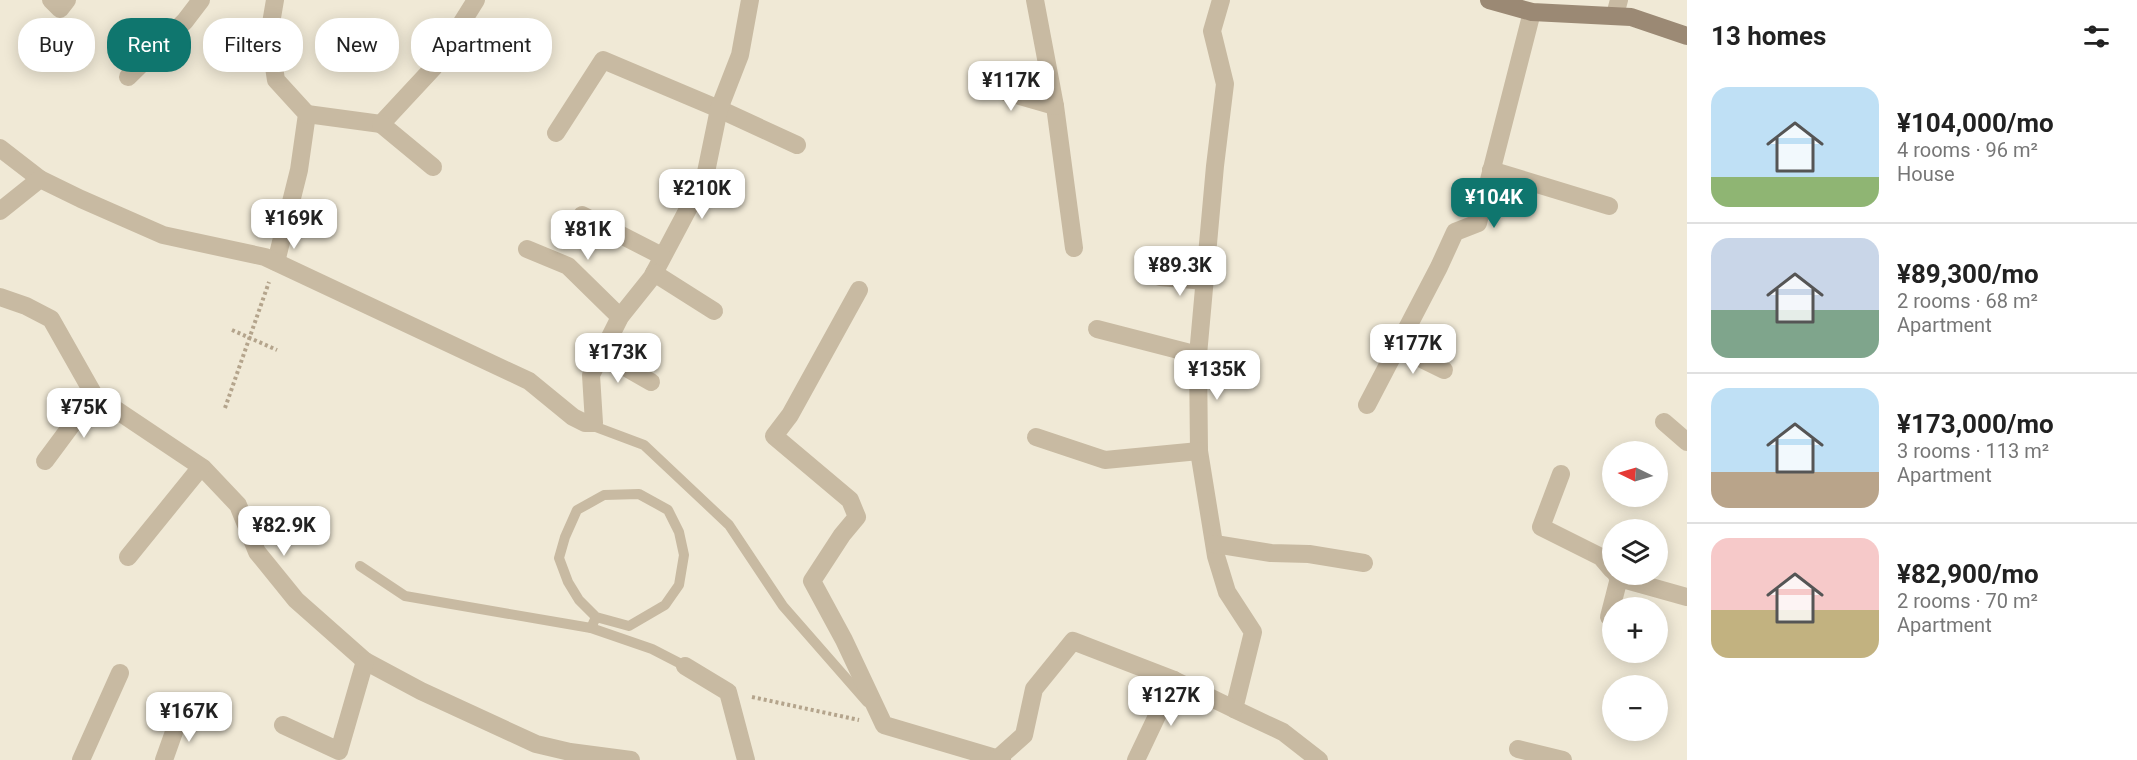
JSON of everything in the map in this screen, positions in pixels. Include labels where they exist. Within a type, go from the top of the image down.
[{"type":"street","points":[[51,0],[60,9],[67,0]]},
{"type":"street","points":[[128,77],[185,21],[201,0]]},
{"type":"street","points":[[275,0],[269,36],[276,81],[307,114],[381,124],[433,167]]},
{"type":"street","points":[[381,124],[434,67],[476,0]]},
{"type":"street","points":[[0,148],[40,179],[164,235],[265,257],[276,262],[529,381],[573,417],[585,423],[594,423],[591,375],[620,317],[658,264],[705,177],[719,109],[740,55],[750,0]]},
{"type":"street","points":[[1035,0],[1055,106],[1074,248]]},
{"type":"street","points":[[1221,0],[1212,31],[1226,84],[1215,166],[1198,355],[1199,451],[1216,556],[1227,592],[1253,632],[1234,709]]},
{"type":"street","points":[[1489,0],[1532,12],[1617,8],[1631,17],[1687,36]]},
{"type":"street","points":[[1367,405],[1455,232],[1478,223],[1532,12]]},
{"type":"street","points":[[556,133],[603,60],[797,145]]},
{"type":"street","points":[[978,84],[1055,106]]},
{"type":"street","points":[[276,262],[299,170],[307,114]]},
{"type":"street","points":[[1491,170],[1609,206]]},
{"type":"street","points":[[0,211],[40,179]]},
{"type":"street","points":[[582,215],[658,264],[714,311]]},
{"type":"street","points":[[527,249],[568,266],[620,317]]},
{"type":"street","points":[[1160,277],[1205,281]]},
{"type":"street","points":[[859,290],[790,416],[774,436],[850,500],[857,517],[842,535],[812,581],[844,640],[882,721],[999,759],[1024,735],[1034,689],[1073,641],[1174,680],[1283,732],[1319,760]]},
{"type":"street","points":[[0,297],[26,306],[51,319],[94,396],[201,466],[238,506],[257,552],[296,600],[366,662],[421,691],[536,744],[570,752],[631,760]]},
{"type":"street","points":[[1097,329],[1198,355]]},
{"type":"street","points":[[1397,347],[1444,370]]},
{"type":"street","points":[[602,354],[651,382]]},
{"type":"street","points":[[45,461],[94,396]]},
{"type":"street","points":[[1664,422],[1687,441]]},
{"type":"street","points":[[1036,437],[1105,460],[1199,451]]},
{"type":"street","points":[[128,557],[201,466]]},
{"type":"street","points":[[1561,474],[1541,527],[1602,558]]},
{"type":"street","points":[[1215,544],[1270,553],[1309,554],[1364,563]]},
{"type":"street","points":[[1650,585],[1687,597]]},
{"type":"street","points":[[283,725],[339,751],[366,662]]},
{"type":"street","points":[[686,666],[728,692],[747,760]]},
{"type":"street","points":[[81,760],[120,673]]},
{"type":"street","points":[[1136,760],[1174,680]]},
{"type":"street","points":[[164,760],[180,714]]},
{"type":"street","points":[[1518,749],[1563,760]]},
{"type":"lane","points":[[585,423],[644,445],[729,525],[783,606],[882,721]]},
{"type":"lane","points":[[639,494],[668,510],[679,532],[684,555],[679,585],[664,606],[629,626],[596,617],[579,600],[568,582],[559,558],[565,537],[577,510],[604,495],[639,494]]},
{"type":"lane","points":[[360,566],[405,596],[591,628],[652,650],[686,666]]},
{"type":"lane","points":[[591,628],[596,617]]},
{"type":"path","points":[[225,408],[276,262]]},
{"type":"path","points":[[232,330],[277,350]]},
{"type":"path","points":[[728,692],[882,721]]}]
